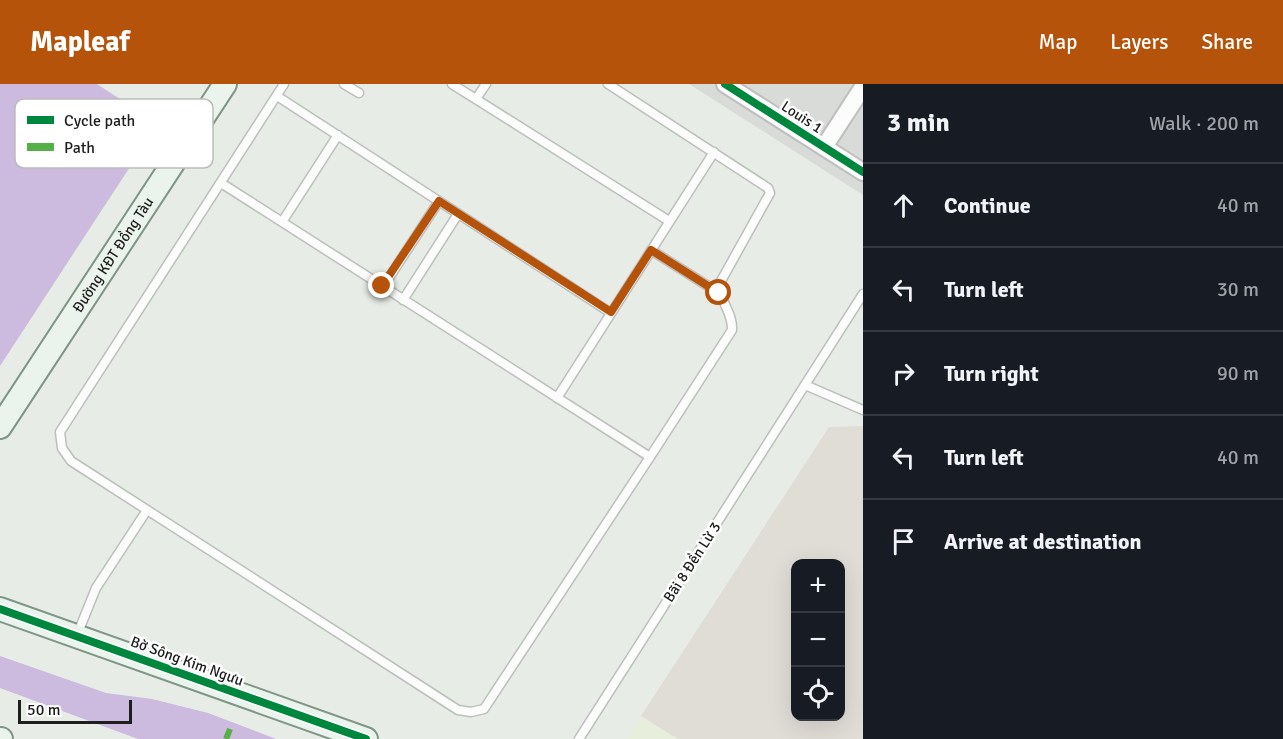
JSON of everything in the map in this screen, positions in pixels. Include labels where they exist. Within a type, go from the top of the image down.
[{"type":"main road","name":"Đường KĐT Đồng Tàu","points":[[213,102],[225,84]]},
{"type":"main road","name":"Đường KĐT Đồng Tàu","points":[[0,428],[170,168]]},
{"type":"main road","name":"Bờ Sông Kim Ngưu","points":[[0,609],[366,739]]},
{"type":"street","name":"Louis 1","points":[[725,84],[863,172]]},
{"type":"street","points":[[824,147],[863,87]]},
{"type":"lane","points":[[284,84],[60,432],[62,448],[71,461],[458,710],[471,712],[484,709],[732,330],[733,323],[719,293],[651,250]]},
{"type":"lane","points":[[344,84],[359,93]]},
{"type":"lane","points":[[452,84],[669,221]]},
{"type":"lane","points":[[476,99],[486,84]]},
{"type":"lane","points":[[608,84],[768,188],[770,193],[721,281],[719,293]]},
{"type":"lane","points":[[277,96],[611,312]]},
{"type":"lane","points":[[282,222],[338,135]]},
{"type":"lane","points":[[557,398],[714,152]]},
{"type":"lane","points":[[221,183],[651,457]]},
{"type":"lane","points":[[382,286],[439,201]]},
{"type":"lane","points":[[403,300],[458,214]]},
{"type":"lane","name":"Bãi 8 Đền Lừ 3","points":[[579,739],[863,294]]},
{"type":"lane","points":[[805,384],[863,410]]},
{"type":"lane","points":[[76,636],[96,588],[147,510]]},
{"type":"shaded area","points":[[0,84],[97,84],[120,99],[15,99],[15,168],[129,168],[0,366]]},
{"type":"shaded area","points":[[689,84],[863,84],[863,195]]},
{"type":"shaded area","points":[[863,426],[863,739],[678,739],[641,716],[829,427]]},
{"type":"shaded area","points":[[0,656],[106,693],[152,699],[208,713],[276,739],[138,739],[0,688]]},
{"type":"shaded area","points":[[641,716],[678,739],[627,739]]},
{"type":"marked path","points":[[226,739],[230,729]]},
{"type":"cycle path","points":[[725,84],[863,172]]},
{"type":"cycle path","points":[[0,609],[366,739]]},
{"type":"route","points":[[382,286],[439,201],[611,312],[651,250],[719,293]]}]
